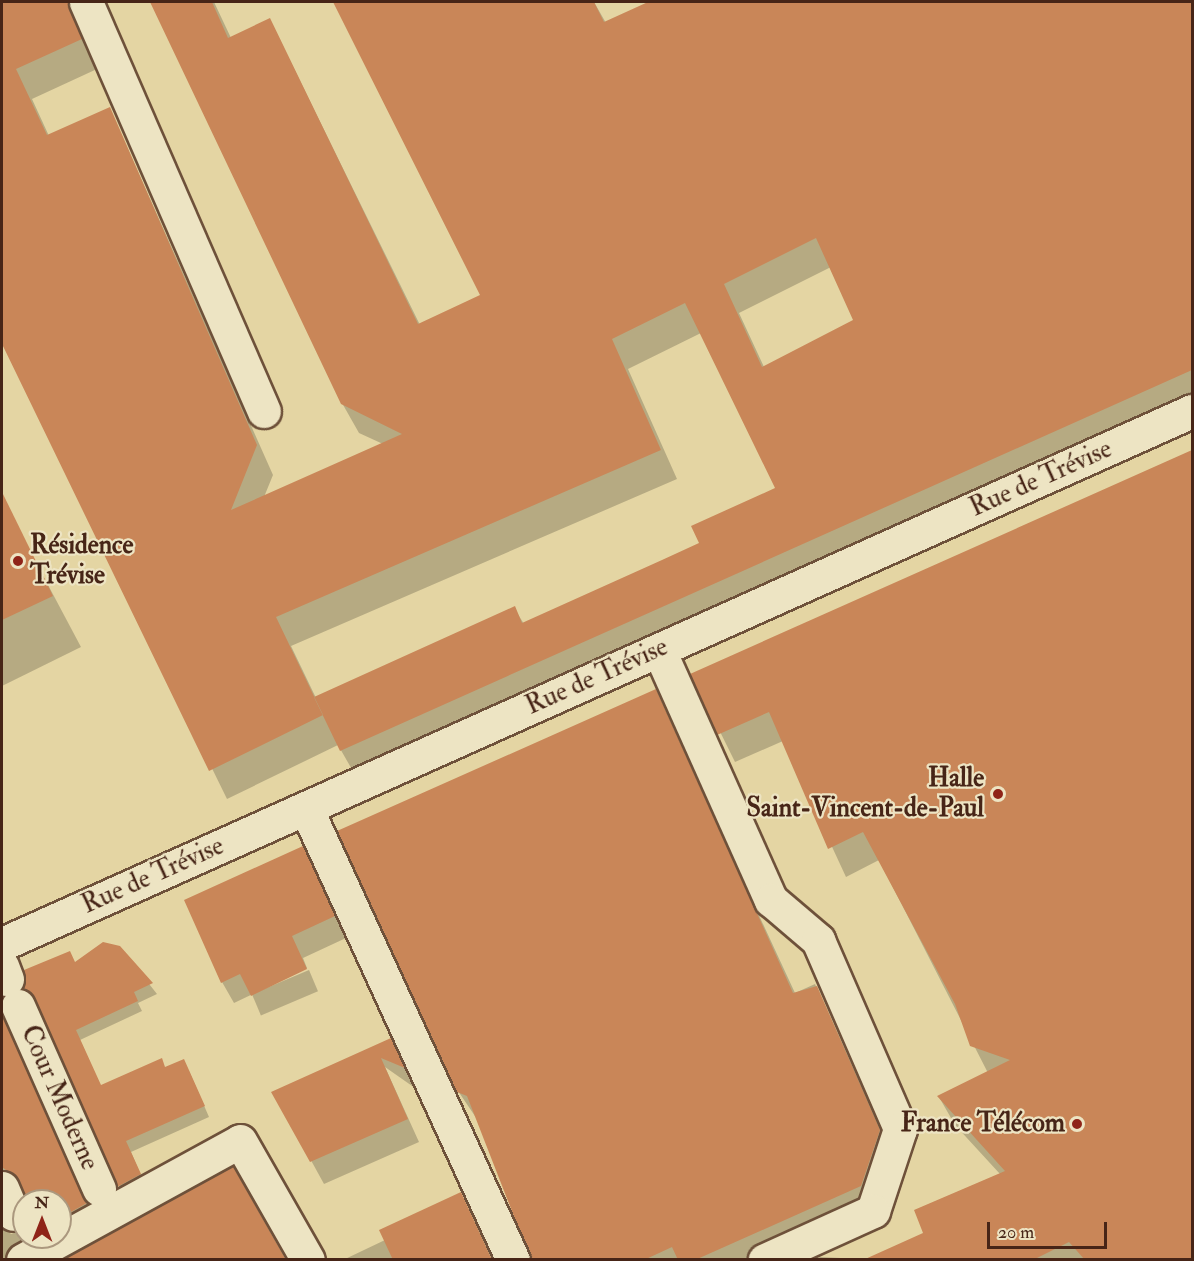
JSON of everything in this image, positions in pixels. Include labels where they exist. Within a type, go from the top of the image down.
[{"type":"street","points":[[86,2],[264,411]]},
{"type":"street","name":"Rue de Trévise","points":[[2,944],[1192,411]]},
{"type":"street","points":[[659,650],[771,900],[818,940],[900,1129],[873,1212],[765,1260]]},
{"type":"street","points":[[306,808],[513,1260]]},
{"type":"street","name":"Cour Moderne","points":[[9,984],[99,1189]]},
{"type":"street","points":[[23,1260],[240,1141],[308,1260]]},
{"type":"building","points":[[2,2],[68,2],[82,39],[16,69],[47,135],[110,107],[257,445],[231,510],[402,434],[341,404],[150,2],[212,2],[228,38],[270,18],[418,324],[480,295],[333,2],[594,2],[604,22],[648,2],[1192,2],[1192,370],[340,751],[323,715],[209,771],[2,344]],"holes":[[[816,238],[853,320],[762,367],[724,284]],[[685,303],[775,488],[691,526],[699,543],[662,560],[522,623],[515,606],[314,697],[276,617],[661,450],[612,339]]]},
{"type":"building","points":[[1192,450],[1192,1260],[1085,1260],[1069,1242],[1033,1260],[863,1260],[923,1233],[914,1210],[1005,1171],[937,1096],[1010,1060],[970,1046],[955,1004],[863,832],[828,849],[769,712],[717,735],[690,674]]},
{"type":"building","name":"Résidence Trévise","points":[[2,492],[53,596],[2,620]]},
{"type":"building","points":[[656,689],[793,993],[817,986],[880,1130],[861,1186],[695,1260],[678,1260],[672,1247],[644,1260],[531,1260],[467,1096],[457,1092],[337,831]]},
{"type":"building","points":[[303,846],[335,916],[292,936],[307,969],[251,996],[240,974],[221,983],[184,900]]},
{"type":"building","points":[[103,942],[120,946],[153,983],[134,992],[138,1001],[76,1030],[101,1085],[162,1058],[165,1067],[184,1059],[205,1106],[126,1141],[141,1174],[117,1187],[35,998],[23,988],[24,970],[70,951],[75,962]]},
{"type":"building","points":[[2,1015],[87,1203],[72,1211],[72,1189],[23,1189],[19,1180],[2,1167]]},
{"type":"building","points":[[391,1038],[405,1068],[381,1058],[408,1119],[310,1162],[271,1092]]},
{"type":"building","points":[[233,1166],[286,1260],[63,1260]]},
{"type":"building","points":[[461,1192],[492,1260],[393,1260],[379,1230]]},
{"type":"place","name":"Résidence Trévise","points":[[18,561]]},
{"type":"place","name":"Halle Saint-Vincent-de-Paul","points":[[998,794]]},
{"type":"place","name":"France Télécom","points":[[1077,1124]]}]
